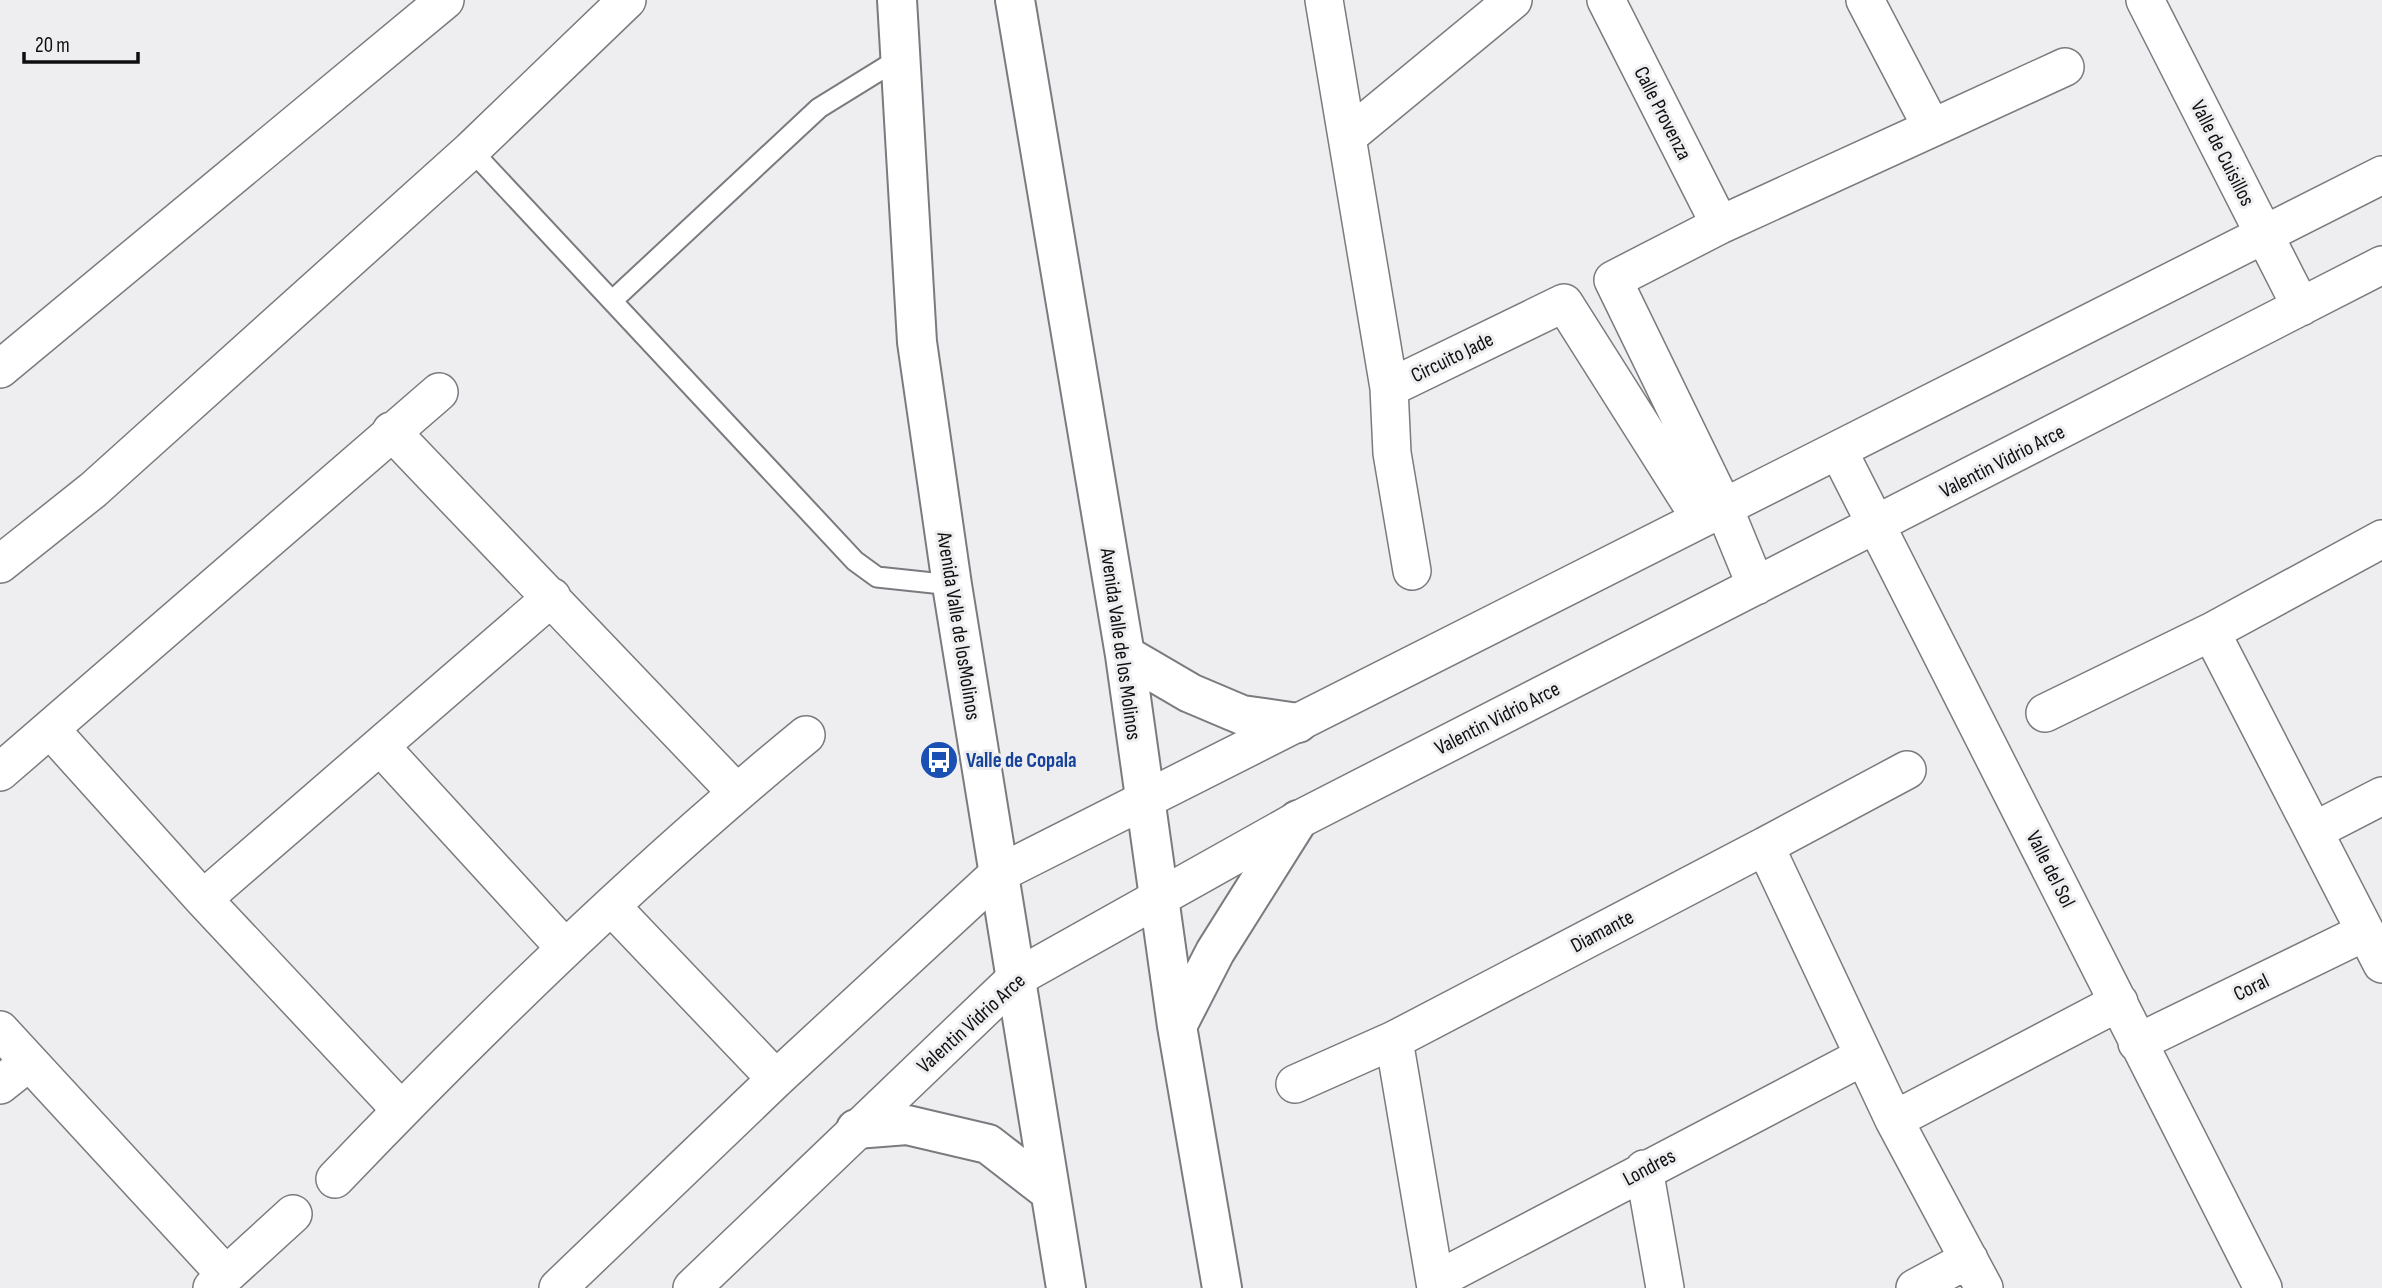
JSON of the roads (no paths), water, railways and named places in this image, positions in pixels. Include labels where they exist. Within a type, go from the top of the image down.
[{"type":"street","points":[[0,369],[446,0]]},
{"type":"street","points":[[0,565],[93,490],[471,150],[626,0]]},
{"type":"street","name":"Avenida Valle de losMolinos","points":[[897,0],[917,342],[952,585],[1066,1288]]},
{"type":"street","name":"Avenida Valle de los Molinos","points":[[1015,0],[1125,655],[1177,1026],[1222,1288]]},
{"type":"street","name":"Circuito Jade","points":[[1324,0],[1389,388],[1564,303],[1712,513]]},
{"type":"street","points":[[1347,137],[1513,0]]},
{"type":"street","name":"Calle Provenza","points":[[1606,0],[1720,225]]},
{"type":"street","points":[[1865,0],[1932,128]]},
{"type":"street","name":"Valle de Cuisillos","points":[[2145,0],[2301,307]]},
{"type":"street","points":[[1756,586],[1712,513],[1613,280],[1720,225],[2064,66]]},
{"type":"street","points":[[558,1288],[776,1079],[998,874],[2382,175]]},
{"type":"street","name":"Valentin Vidrio Arce","points":[[692,1288],[1016,978],[1298,820],[2382,265]]},
{"type":"street","points":[[1389,388],[1392,453],[1412,571]]},
{"type":"street","points":[[0,772],[439,392]]},
{"type":"street","points":[[391,431],[736,792]]},
{"type":"street","name":"Valle del Sol","points":[[1838,450],[2263,1288]]},
{"type":"street","points":[[2045,713],[2211,632],[2382,539]]},
{"type":"street","points":[[203,899],[552,597]]},
{"type":"street","points":[[2211,632],[2382,964]]},
{"type":"street","points":[[1125,655],[1190,693],[1242,715],[1298,723]]},
{"type":"street","points":[[51,730],[203,899],[401,1110]]},
{"type":"street","points":[[335,1179],[565,948],[736,792],[806,735]]},
{"type":"street","points":[[381,747],[565,948]]},
{"type":"street","name":"Diamante","points":[[1295,1084],[1394,1040],[1907,770]]},
{"type":"street","points":[[2314,831],[2382,796]]},
{"type":"street","points":[[1177,1026],[1215,952],[1298,820]]},
{"type":"street","points":[[1765,846],[1894,1120],[1976,1274],[1914,1288]]},
{"type":"street","points":[[611,906],[776,1079]]},
{"type":"street","name":"Coral","points":[[2137,1043],[2365,932]]},
{"type":"street","points":[[1894,1120],[2119,1002]]},
{"type":"street","points":[[0,1030],[219,1282],[293,1214]]},
{"type":"street","points":[[1394,1040],[1435,1285]]},
{"type":"street","name":"Londres","points":[[1435,1285],[1644,1169],[1864,1056]]},
{"type":"street","points":[[0,1085],[29,1062]]},
{"type":"street","points":[[856,1129],[906,1125],[988,1144],[1050,1192]]},
{"type":"street","points":[[1644,1169],[1665,1288]]},
{"type":"lane","points":[[613,300],[819,108],[900,58]]},
{"type":"lane","points":[[471,150],[855,561],[877,577],[952,585]]},
{"type":"place","name":"Valle de Copala","points":[[939,760]]}]
